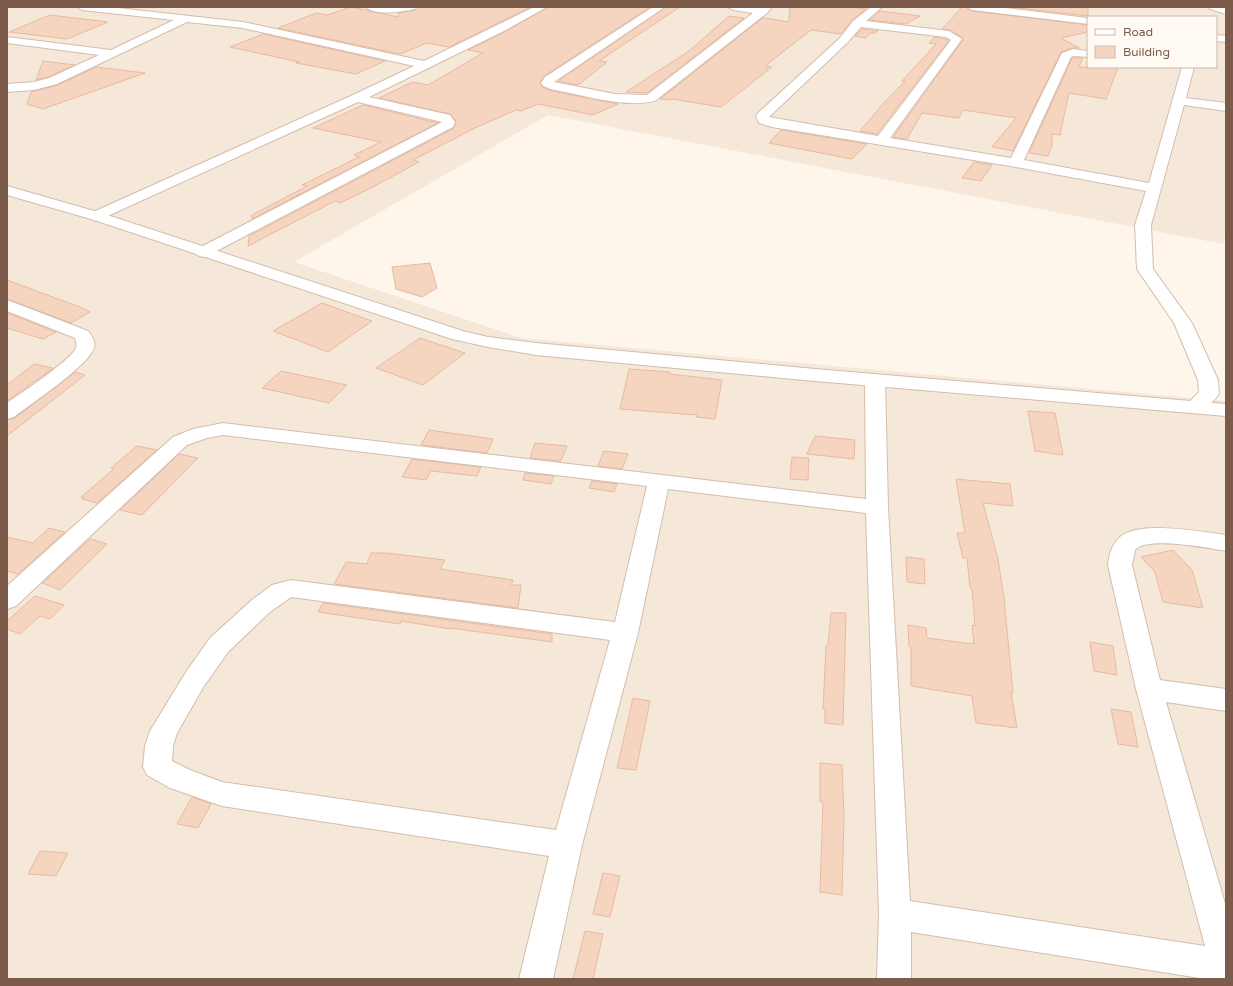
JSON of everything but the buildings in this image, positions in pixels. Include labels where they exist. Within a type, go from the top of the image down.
[{"type":"street","points":[[82,7],[243,25],[424,65]]},
{"type":"street","points":[[371,7],[396,10],[411,7]]},
{"type":"street","points":[[96,216],[357,98],[500,29],[542,7]]},
{"type":"street","points":[[660,7],[548,80],[547,83],[590,94],[635,100],[651,98],[765,9]]},
{"type":"street","points":[[733,7],[765,9]]},
{"type":"street","points":[[877,7],[857,23],[844,40],[762,117],[764,120],[772,123],[1016,162],[1154,188]]},
{"type":"street","points":[[972,7],[1086,19]]},
{"type":"street","points":[[1214,7],[1226,11]]},
{"type":"street","points":[[7,88],[22,88],[45,83],[188,18]]},
{"type":"street","points":[[857,23],[948,34],[957,39],[882,140]]},
{"type":"street","points":[[7,40],[111,53]]},
{"type":"street","points":[[1016,162],[1066,55],[1073,52],[1087,54]]},
{"type":"street","points":[[1186,68],[1179,101],[1143,225],[1146,269],[1183,323],[1208,380],[1209,394],[1194,407]]},
{"type":"street","points":[[203,252],[450,122],[445,118],[357,98]]},
{"type":"street","points":[[1179,101],[1226,107]]},
{"type":"street","points":[[7,190],[96,216],[458,335],[488,342],[543,349],[875,380],[1226,410]]},
{"type":"street","points":[[7,305],[82,335],[85,341],[85,348],[73,363],[7,413]]},
{"type":"street","points":[[875,380],[877,507],[895,914],[894,979]]},
{"type":"street","points":[[7,600],[180,441],[193,434],[208,431],[223,430],[877,507]]},
{"type":"street","points":[[536,979],[567,845],[625,633],[659,481]]},
{"type":"street","points":[[895,914],[1226,965],[1149,689],[1120,565],[1122,551],[1129,542],[1140,537],[1158,535],[1226,543]]},
{"type":"street","points":[[567,845],[222,794],[180,779],[157,766],[159,746],[164,731],[195,679],[219,645],[261,606],[281,591],[291,588],[625,633]]},
{"type":"street","points":[[1149,689],[1226,700]]},
{"type":"shaded area","points":[[7,7],[1226,7],[1226,233],[1223,244],[548,115],[294,262],[521,338],[1226,401],[1226,979],[7,979]]}]
